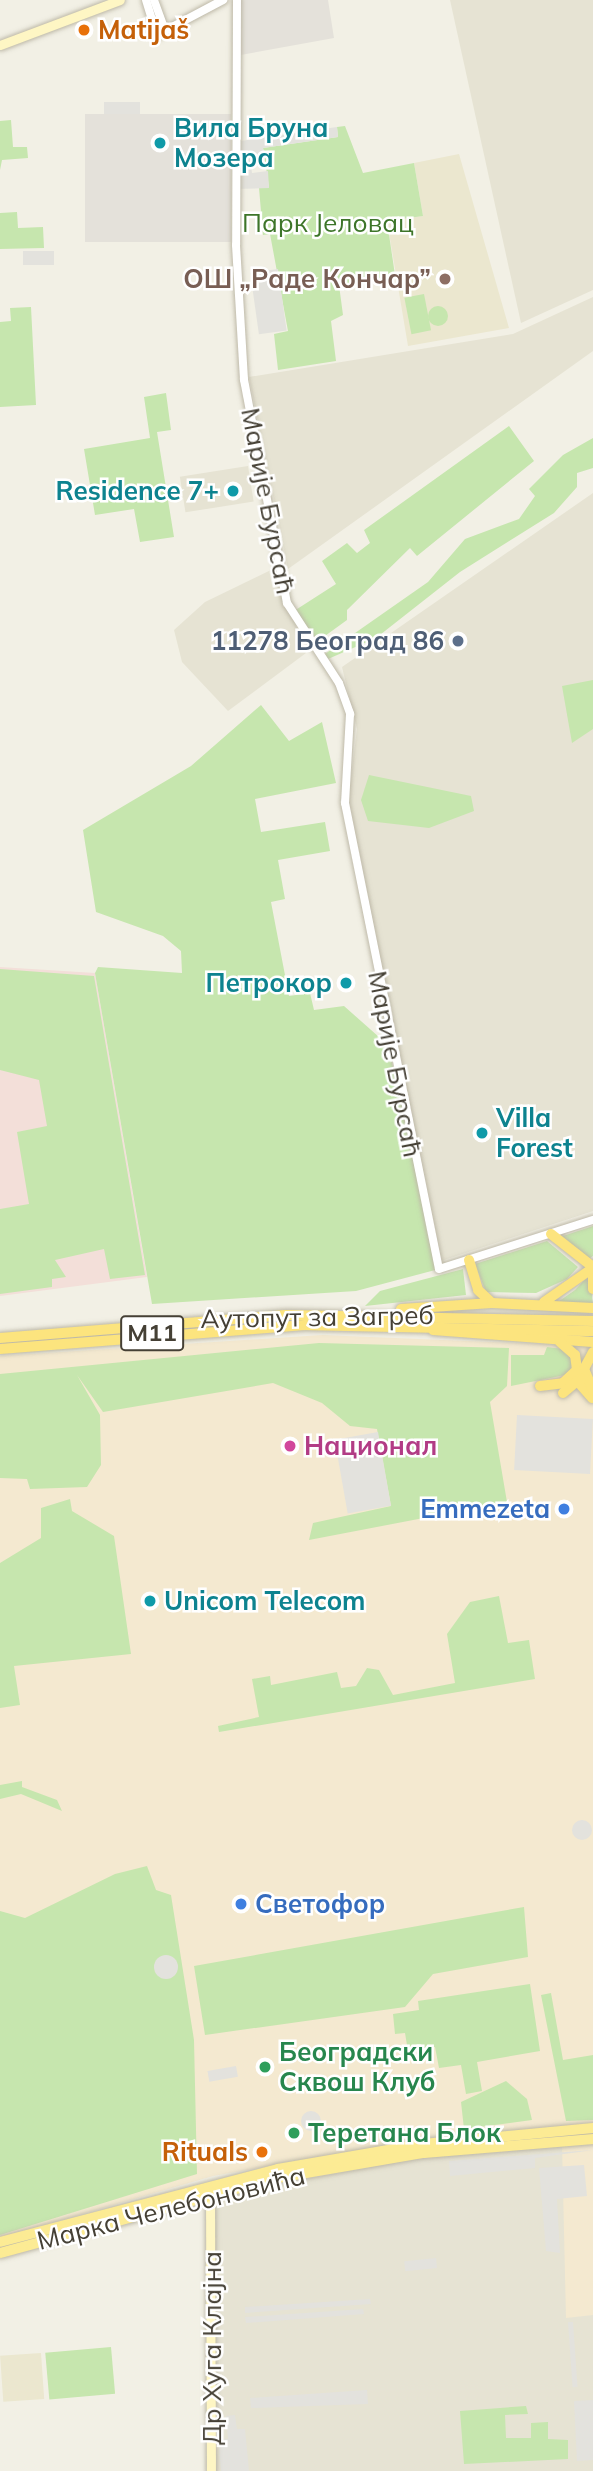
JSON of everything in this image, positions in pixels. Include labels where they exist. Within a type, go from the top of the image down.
[{"type":"highway","points":[[551,1234],[593,1269]]},
{"type":"highway","points":[[469,1260],[475,1283],[492,1303]]},
{"type":"highway","points":[[593,1269],[593,1289]]},
{"type":"highway","points":[[535,1304],[563,1294],[593,1269]]},
{"type":"highway","points":[[457,1305],[472,1296],[475,1283]]},
{"type":"highway","points":[[388,1314],[492,1303],[593,1308]]},
{"type":"highway","name":"Аутопут за Загреб","points":[[0,1338],[206,1319],[388,1314],[593,1321]]},
{"type":"highway","points":[[407,1324],[557,1341],[593,1342]]},
{"type":"highway","name":"Аутопут за Загреб","points":[[0,1349],[185,1331],[407,1324],[593,1331]]},
{"type":"highway","points":[[557,1341],[575,1355],[592,1394]]},
{"type":"highway","points":[[540,1386],[567,1381],[580,1370],[593,1352]]},
{"type":"highway","points":[[579,1383],[580,1370]]},
{"type":"highway","points":[[563,1394],[579,1383]]},
{"type":"highway","points":[[579,1383],[592,1394]]},
{"type":"main road","points":[[0,45],[120,0]]},
{"type":"main road","name":"Марка Челебоновића","points":[[0,2242],[210,2188],[422,2144],[593,2129]]},
{"type":"main road","name":"Марка Челебоновића","points":[[0,2253],[210,2188],[424,2153],[593,2139]]},
{"type":"main road","name":"Др Хуга Клајна","points":[[210,2188],[211,2471]]},
{"type":"street","points":[[146,0],[161,33]]},
{"type":"street","points":[[154,0],[161,33]]},
{"type":"street","points":[[161,33],[223,0]]},
{"type":"street","name":"Марије Бурсаћ","points":[[237,0],[234,169],[244,380],[283,587],[302,631],[325,663],[352,723],[345,803],[439,1269],[469,1260]]},
{"type":"street","points":[[469,1260],[593,1220]]},
{"type":"shaded area","points":[[237,0],[328,0],[334,38],[235,56]]},
{"type":"shaded area","points":[[450,0],[593,0],[593,290],[521,323]]},
{"type":"shaded area","points":[[104,102],[140,102],[140,114],[104,114]]},
{"type":"shaded area","points":[[85,114],[231,114],[231,242],[85,242]]},
{"type":"shaded area","points":[[337,127],[338,137],[263,148],[266,156],[250,159],[252,173],[268,171],[269,188],[235,189],[234,142]]},
{"type":"shaded area","name":"ОШ „Раде Кончар”","points":[[459,154],[509,328],[408,346],[387,221],[423,216],[414,163]]},
{"type":"shaded area","points":[[23,251],[54,251],[54,265],[23,265]]},
{"type":"shaded area","points":[[278,269],[287,330],[259,334],[250,273]]},
{"type":"shaded area","points":[[593,297],[593,351],[288,569],[249,377],[513,334]]},
{"type":"shaded area","points":[[248,466],[254,502],[185,512],[180,477]]},
{"type":"shaded area","points":[[593,493],[593,1211],[441,1261],[348,802],[357,729],[342,667]]},
{"type":"shaded area","points":[[275,568],[306,653],[228,711],[182,662],[174,630],[205,602]]},
{"type":"shaded area","points":[[0,967],[95,973],[147,1277],[0,1296]]},
{"type":"shaded area","points":[[322,1335],[593,1346],[593,2124],[431,2138],[213,2176],[0,2238],[0,1356]]},
{"type":"shaded area","points":[[517,1415],[593,1419],[590,1474],[514,1470]]},
{"type":"shaded area","points":[[378,1432],[391,1506],[348,1514],[335,1440]]},
{"type":"shaded area","points":[[582,1820],[589,1823],[592,1830],[589,1837],[582,1840],[575,1837],[572,1830],[575,1823]]},
{"type":"shaded area","points":[[166,1955],[177,1962],[178,1967],[171,1978],[166,1979],[155,1972],[154,1967],[161,1956]]},
{"type":"shaded area","points":[[236,2066],[238,2077],[209,2082],[207,2071]]},
{"type":"shaded area","points":[[307,2111],[315,2111],[321,2121],[315,2131],[307,2131],[301,2125],[301,2117]]},
{"type":"shaded area","points":[[593,2142],[593,2471],[214,2471],[214,2196],[441,2154]]},
{"type":"shaded area","points":[[593,2142],[593,2315],[566,2318],[562,2144]]},
{"type":"shaded area","points":[[593,2150],[535,2158],[535,2168],[450,2176],[449,2161]]},
{"type":"shaded area","points":[[584,2165],[587,2196],[557,2199],[560,2253],[546,2251],[539,2168]]},
{"type":"shaded area","points":[[436,2258],[437,2268],[405,2271],[404,2261]]},
{"type":"shaded area","points":[[370,2299],[371,2304],[245,2313],[245,2307]]},
{"type":"shaded area","points":[[363,2309],[364,2314],[246,2323],[245,2317]]},
{"type":"shaded area","points":[[568,2322],[573,2322],[578,2387],[573,2387]]},
{"type":"shaded area","points":[[41,2353],[44,2399],[3,2402],[0,2356]]},
{"type":"shaded area","points":[[367,2390],[368,2404],[251,2408],[250,2398]]},
{"type":"shaded area","points":[[593,2400],[593,2460],[577,2461],[574,2401]]},
{"type":"shaded area","points":[[235,2415],[237,2429],[245,2429],[249,2471],[221,2471],[218,2440],[228,2439],[226,2416]]},
{"type":"green space","points":[[11,120],[13,147],[27,147],[28,158],[2,160],[0,170],[0,121]]},
{"type":"green space","name":"Парк Јеловац","points":[[345,126],[363,173],[414,163],[423,216],[387,221],[395,275],[339,285],[343,315],[331,321],[336,361],[278,370],[274,334],[288,331],[270,234],[263,235],[259,188],[269,187],[263,148],[338,137],[337,127]]},
{"type":"green space","points":[[17,212],[18,228],[43,227],[44,248],[0,249],[0,213]]},
{"type":"green space","points":[[424,294],[431,330],[411,334],[404,298]]},
{"type":"green space","points":[[438,306],[445,309],[448,316],[445,323],[438,326],[431,323],[428,316],[431,309]]},
{"type":"green space","points":[[31,307],[36,405],[0,407],[0,322],[11,321],[10,308]]},
{"type":"green space","points":[[166,393],[171,430],[157,432],[174,537],[140,542],[134,509],[95,515],[84,449],[150,438],[144,397]]},
{"type":"green space","points":[[509,426],[534,461],[417,556],[410,548],[347,610],[347,620],[318,641],[294,611],[336,584],[322,561],[347,543],[357,553],[370,543],[364,530]]},
{"type":"green space","points":[[593,438],[593,468],[577,473],[577,487],[554,513],[460,572],[376,638],[328,659],[325,654],[428,582],[465,539],[519,519],[535,496],[529,489],[563,455]]},
{"type":"green space","points":[[593,680],[593,729],[572,743],[562,686]]},
{"type":"green space","points":[[261,705],[289,741],[322,722],[336,783],[255,799],[261,832],[325,822],[330,851],[278,860],[285,899],[271,902],[289,996],[310,993],[314,1010],[344,1006],[388,1045],[439,1269],[356,1291],[152,1304],[95,973],[98,967],[182,973],[181,951],[163,936],[96,912],[83,830],[191,766]]},
{"type":"green space","points":[[369,775],[471,796],[474,811],[429,828],[368,821],[361,800]]},
{"type":"green space","points":[[0,969],[94,976],[145,1275],[110,1279],[104,1249],[55,1260],[66,1277],[52,1279],[52,1287],[0,1294],[0,1209],[29,1204],[17,1132],[47,1126],[39,1080],[0,1070]]},
{"type":"green space","points":[[593,1226],[593,1256],[587,1260],[557,1238]]},
{"type":"green space","points":[[547,1241],[578,1267],[567,1279],[536,1293],[486,1292],[475,1264]]},
{"type":"green space","points":[[463,1269],[466,1295],[365,1306],[380,1291]]},
{"type":"green space","points":[[590,1274],[593,1306],[558,1302],[575,1290]]},
{"type":"green space","points":[[319,1343],[509,1348],[507,1386],[490,1402],[507,1502],[309,1540],[313,1523],[391,1506],[377,1429],[350,1426],[322,1403],[273,1383],[103,1412],[77,1375],[100,1415],[101,1465],[87,1487],[30,1489],[27,1479],[0,1478],[0,1374]]},
{"type":"green space","points":[[547,1347],[563,1349],[572,1359],[570,1374],[511,1386],[511,1355],[544,1355]]},
{"type":"green space","points":[[70,1499],[72,1511],[114,1536],[131,1654],[14,1666],[20,1705],[0,1708],[0,1563],[41,1538],[41,1508]]},
{"type":"green space","points":[[499,1596],[508,1643],[529,1640],[535,1679],[219,1732],[218,1726],[259,1717],[252,1679],[270,1676],[271,1685],[337,1672],[341,1688],[356,1686],[367,1668],[379,1670],[393,1695],[455,1683],[447,1634],[470,1602]]},
{"type":"green space","points":[[22,1781],[22,1787],[57,1800],[62,1811],[21,1794],[0,1799],[0,1785]]},
{"type":"green space","points":[[147,1866],[156,1890],[171,1895],[194,2040],[197,2174],[0,2235],[0,1911],[25,1918],[115,1874]]},
{"type":"green space","points":[[524,1907],[528,1957],[433,1974],[405,2007],[205,2035],[194,1966]]},
{"type":"green space","points":[[530,1984],[540,2051],[477,2062],[482,2091],[466,2094],[461,2065],[439,2068],[435,2047],[408,2051],[405,2033],[395,2034],[393,2014],[419,2010],[418,2001]]},
{"type":"green space","points":[[551,1993],[563,2060],[593,2055],[593,2120],[566,2121],[541,1995]]},
{"type":"green space","points":[[506,2081],[527,2099],[532,2120],[464,2129],[461,2102]]},
{"type":"green space","points":[[111,2347],[115,2394],[49,2400],[45,2353]]},
{"type":"green space","points":[[526,2406],[528,2414],[505,2415],[506,2438],[531,2438],[531,2423],[548,2422],[548,2439],[568,2440],[568,2459],[464,2464],[460,2411]]},
{"type":"place","name":"Matijaš","points":[[84,30]]},
{"type":"place","name":"Вила Бруна Мозера","points":[[160,143]]},
{"type":"place","name":"ОШ „Раде Кончар”","points":[[445,279]]},
{"type":"place","name":"Residence 7+","points":[[233,491]]},
{"type":"place","name":"11278 Београд 86","points":[[458,641]]},
{"type":"place","name":"Петрокор","points":[[346,983]]},
{"type":"place","name":"Villa Forest","points":[[482,1133]]},
{"type":"place","name":"Национал","points":[[290,1446]]},
{"type":"place","name":"Emmezeta","points":[[564,1509]]},
{"type":"place","name":"Unicom Telecom","points":[[150,1601]]},
{"type":"place","name":"Светофор","points":[[241,1904]]},
{"type":"place","name":"Београдски Сквош Клуб","points":[[265,2067]]},
{"type":"place","name":"Теретана Блок","points":[[294,2133]]},
{"type":"place","name":"Rituals","points":[[262,2152]]}]
